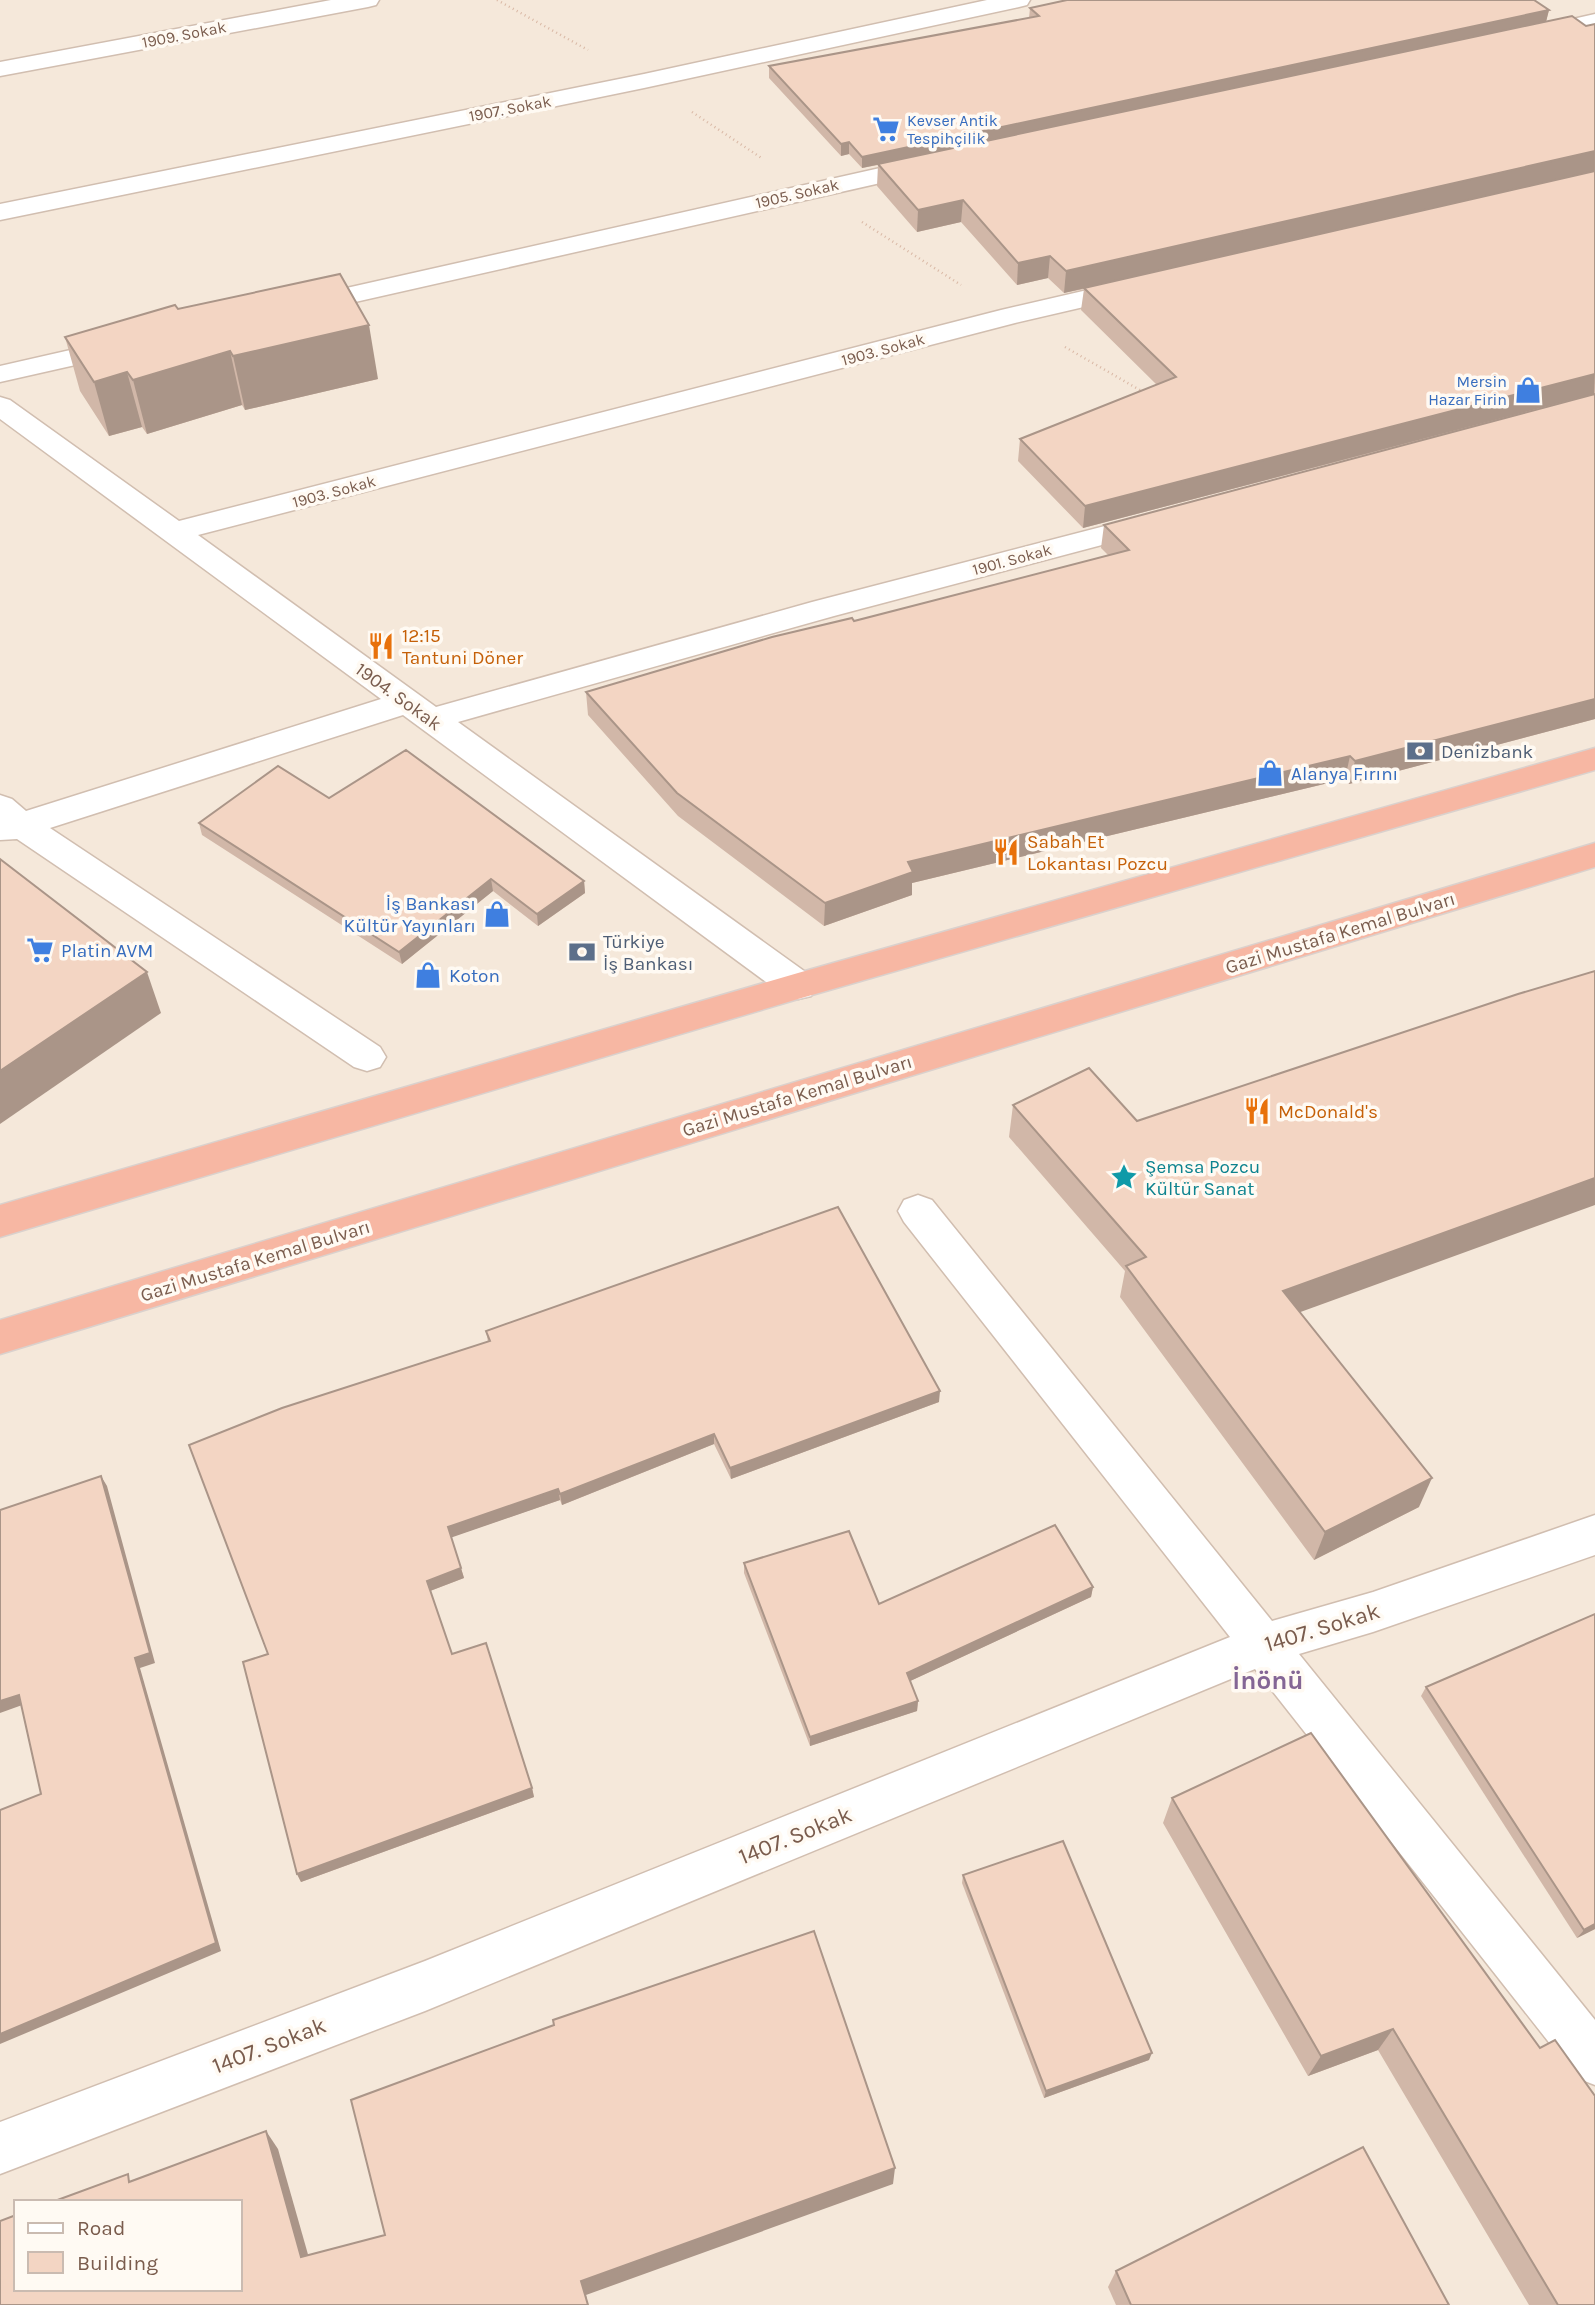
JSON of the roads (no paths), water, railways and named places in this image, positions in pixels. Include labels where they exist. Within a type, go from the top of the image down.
[{"type":"highway","points":[[0,1221],[798,986],[1595,759]]},
{"type":"highway","name":"Gazi Mustafa Kemal Bulvarı","points":[[0,1337],[1595,855]]},
{"type":"street","name":"1909. Sokak","points":[[0,69],[368,0]]},
{"type":"street","name":"1907. Sokak","points":[[0,212],[644,81],[1019,0]]},
{"type":"street","points":[[1514,38],[1595,21]]},
{"type":"street","name":"1905. Sokak","points":[[284,310],[946,161]]},
{"type":"street","name":"1903. Sokak","points":[[174,533],[1011,316],[1160,281]]},
{"type":"street","points":[[0,374],[149,340]]},
{"type":"street","name":"1904. Sokak","points":[[0,406],[798,986]]},
{"type":"street","name":"1901. Sokak","points":[[7,821],[419,711],[1182,515]]},
{"type":"street","points":[[7,821],[367,1057]]},
{"type":"street","points":[[918,1211],[1595,2060]]},
{"type":"street","name":"1407. Sokak","points":[[0,2148],[425,1986],[1264,1644],[1373,1612],[1595,1535]]},
{"type":"place","name":"Kevser Antik Tespihçilik","points":[[886,129]]},
{"type":"place","name":"Mersin Hazar Firin","points":[[1528,390]]},
{"type":"place","name":"12:15 Tantuni Döner","points":[[381,646]]},
{"type":"place","name":"Denizbank","points":[[1420,751]]},
{"type":"place","name":"Alanya Fırını","points":[[1270,773]]},
{"type":"place","name":"Sabah Et Lokantası Pozcu","points":[[1006,852]]},
{"type":"place","name":"İş Bankası Kültür Yayınları","points":[[497,914]]},
{"type":"place","name":"Platin AVM","points":[[40,950]]},
{"type":"place","name":"Türkiye İş Bankası","points":[[582,952]]},
{"type":"place","name":"Koton","points":[[428,975]]},
{"type":"place","name":"McDonald's","points":[[1257,1111]]},
{"type":"place","name":"Şemsa Pozcu Kültür Sanat","points":[[1124,1177]]},
{"type":"district","name":"İnönü","points":[[1268,1680]]}]
